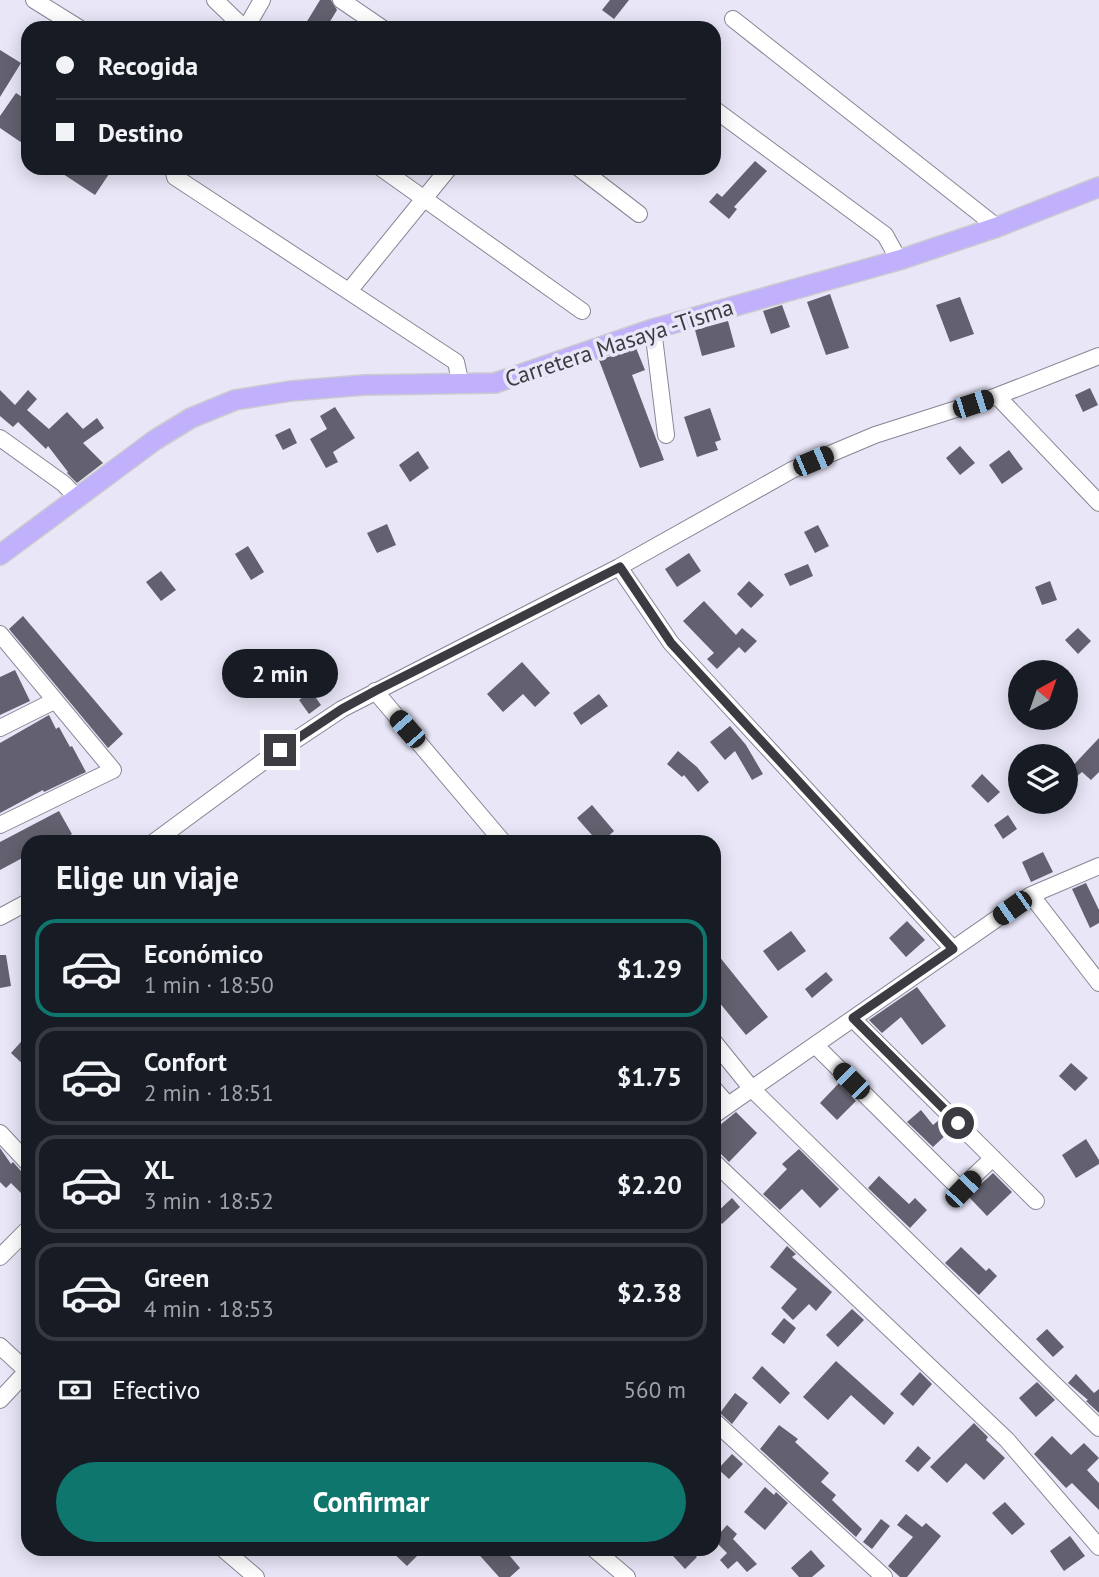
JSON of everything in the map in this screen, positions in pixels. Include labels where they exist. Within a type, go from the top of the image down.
[{"type":"main road","name":"Carretera Masaya -Tisma","points":[[0,555],[155,440],[191,418],[235,400],[291,391],[364,386],[495,383],[653,329],[899,260],[997,227],[1099,187]]},
{"type":"street","points":[[34,0],[68,21]]},
{"type":"street","points":[[215,0],[238,21]]},
{"type":"street","points":[[249,21],[262,0]]},
{"type":"street","points":[[341,0],[372,21]]},
{"type":"street","points":[[733,19],[997,227]]},
{"type":"street","points":[[721,114],[885,235],[899,260]]},
{"type":"street","points":[[175,175],[456,362],[461,385]]},
{"type":"street","points":[[392,175],[582,311]]},
{"type":"street","points":[[349,292],[443,175]]},
{"type":"street","points":[[588,175],[639,214]]},
{"type":"street","points":[[653,329],[666,435]]},
{"type":"street","points":[[164,835],[264,761],[342,709],[620,567],[792,470],[875,435],[997,396],[1099,356]]},
{"type":"street","points":[[997,396],[1099,503]]},
{"type":"street","points":[[0,438],[64,484],[78,499]]},
{"type":"street","points":[[620,567],[671,643],[953,949]]},
{"type":"street","points":[[0,634],[54,702],[113,769],[0,825]]},
{"type":"street","points":[[375,691],[497,835]]},
{"type":"street","points":[[0,728],[54,702]]},
{"type":"street","points":[[721,1110],[1031,895],[1099,866]]},
{"type":"street","points":[[1031,895],[1099,983]]},
{"type":"street","points":[[0,917],[21,906]]},
{"type":"street","points":[[853,1018],[1036,1201]]},
{"type":"street","points":[[815,1045],[960,1189],[993,1158]]},
{"type":"street","points":[[721,1050],[752,1088],[1099,1428]]},
{"type":"street","points":[[721,1097],[728,1105]]},
{"type":"street","points":[[0,1133],[21,1156]]},
{"type":"street","points":[[721,1169],[1007,1440],[1099,1547]]},
{"type":"street","points":[[0,1257],[21,1236]]},
{"type":"street","points":[[0,1346],[21,1365]]},
{"type":"street","points":[[0,1400],[21,1377]]},
{"type":"street","points":[[721,1427],[884,1577]]},
{"type":"street","points":[[231,1556],[256,1577]]},
{"type":"street","points":[[602,1556],[627,1577]]},
{"type":"building","points":[[320,0],[331,0],[337,10],[330,21],[307,21]]},
{"type":"building","points":[[610,0],[629,0],[614,19],[602,10]]},
{"type":"building","points":[[0,50],[21,63],[0,97]]},
{"type":"building","points":[[16,93],[21,96],[21,142],[0,128],[0,116]]},
{"type":"building","points":[[755,161],[767,171],[734,207],[737,209],[729,219],[709,202],[717,193],[722,197]]},
{"type":"building","points":[[65,175],[108,175],[95,195]]},
{"type":"building","points":[[830,294],[849,348],[826,355],[807,302]]},
{"type":"building","points":[[960,297],[974,334],[950,342],[936,305]]},
{"type":"building","points":[[782,305],[790,327],[771,334],[763,311]]},
{"type":"building","points":[[728,321],[735,347],[702,356],[695,330]]},
{"type":"building","points":[[636,348],[645,370],[632,375],[664,460],[640,468],[599,360]]},
{"type":"building","points":[[1090,388],[1098,405],[1083,412],[1075,395]]},
{"type":"building","points":[[0,390],[15,405],[28,390],[37,399],[27,410],[49,429],[67,412],[83,429],[97,418],[104,428],[83,443],[103,463],[77,483],[48,446],[46,449],[18,422],[13,427],[0,416]]},
{"type":"building","points":[[335,407],[355,438],[333,452],[338,462],[326,468],[310,439],[327,429],[320,416]]},
{"type":"building","points":[[710,408],[721,440],[715,442],[718,450],[697,457],[684,417]]},
{"type":"building","points":[[290,428],[297,443],[283,450],[275,435]]},
{"type":"building","points":[[960,446],[975,463],[960,475],[946,458]]},
{"type":"building","points":[[1009,450],[1023,469],[1002,484],[989,465]]},
{"type":"building","points":[[418,451],[429,468],[410,482],[399,465]]},
{"type":"building","points":[[387,524],[396,545],[377,553],[367,533]]},
{"type":"building","points":[[818,525],[829,546],[815,553],[804,532]]},
{"type":"building","points":[[248,546],[264,572],[251,580],[235,554]]},
{"type":"building","points":[[689,553],[701,571],[677,587],[665,569]]},
{"type":"building","points":[[808,564],[813,576],[790,586],[784,574]]},
{"type":"building","points":[[161,571],[176,590],[161,601],[146,582]]},
{"type":"building","points":[[749,581],[764,595],[751,608],[737,594]]},
{"type":"building","points":[[1050,581],[1057,600],[1042,605],[1035,587]]},
{"type":"building","points":[[704,601],[736,635],[742,628],[757,641],[745,653],[739,647],[717,669],[707,659],[714,653],[683,621]]},
{"type":"building","points":[[23,616],[123,734],[108,748],[9,629]]},
{"type":"building","points":[[1078,628],[1091,641],[1078,654],[1065,640]]},
{"type":"building","points":[[522,662],[550,693],[535,707],[523,694],[503,712],[487,694]]},
{"type":"building","points":[[15,670],[30,701],[0,715],[0,677]]},
{"type":"building","points":[[311,691],[321,705],[309,714],[299,700]]},
{"type":"building","points":[[599,694],[608,706],[581,725],[573,713]]},
{"type":"building","points":[[49,715],[56,729],[59,727],[70,747],[72,746],[86,772],[44,792],[43,790],[0,813],[0,743]]},
{"type":"building","points":[[730,726],[746,745],[763,774],[752,780],[735,751],[725,760],[710,742]]},
{"type":"building","points":[[1099,738],[1099,772],[1091,780],[1082,772],[1078,776],[1078,760]]},
{"type":"building","points":[[678,751],[697,767],[709,782],[698,792],[684,775],[682,777],[667,764]]},
{"type":"building","points":[[982,774],[1000,792],[988,803],[971,786]]},
{"type":"building","points":[[592,805],[614,831],[610,835],[592,835],[577,818]]},
{"type":"building","points":[[59,811],[72,834],[21,835],[21,859],[0,870],[0,842]]},
{"type":"building","points":[[1008,815],[1017,829],[1003,839],[994,825]]},
{"type":"building","points":[[1043,852],[1053,872],[1031,882],[1022,862]]},
{"type":"building","points":[[1086,883],[1099,910],[1099,923],[1090,928],[1072,889]]},
{"type":"building","points":[[907,921],[925,940],[906,957],[889,938]]},
{"type":"building","points":[[791,931],[806,951],[778,971],[763,951]]},
{"type":"building","points":[[0,955],[6,955],[11,986],[0,988]]},
{"type":"building","points":[[721,959],[768,1017],[746,1035],[721,1005]]},
{"type":"building","points":[[826,972],[833,980],[812,998],[805,989]]},
{"type":"building","points":[[917,987],[946,1026],[922,1045],[901,1017],[882,1033],[869,1020]]},
{"type":"building","points":[[21,1042],[21,1062],[11,1053]]},
{"type":"building","points":[[1071,1063],[1088,1078],[1075,1091],[1059,1076]]},
{"type":"building","points":[[839,1083],[856,1101],[837,1120],[820,1103]]},
{"type":"building","points":[[921,1110],[933,1125],[939,1120],[950,1131],[933,1147],[907,1122]]},
{"type":"building","points":[[736,1112],[757,1133],[729,1162],[721,1154],[721,1124]]},
{"type":"building","points":[[1086,1139],[1099,1164],[1076,1178],[1062,1155]]},
{"type":"building","points":[[0,1148],[11,1164],[13,1162],[21,1171],[21,1193],[11,1183],[6,1188],[0,1182]]},
{"type":"building","points":[[799,1149],[839,1189],[820,1208],[802,1189],[780,1210],[763,1194],[787,1169],[782,1164]]},
{"type":"building","points":[[993,1173],[1012,1192],[987,1216],[968,1196]]},
{"type":"building","points":[[879,1176],[909,1204],[915,1198],[927,1210],[910,1228],[868,1188]]},
{"type":"building","points":[[732,1198],[740,1207],[722,1224],[721,1208]]},
{"type":"building","points":[[787,1246],[796,1254],[792,1257],[832,1292],[816,1311],[809,1304],[793,1320],[781,1308],[797,1289],[770,1267]]},
{"type":"building","points":[[961,1247],[986,1271],[989,1268],[997,1276],[979,1295],[945,1263]]},
{"type":"building","points":[[852,1309],[864,1320],[838,1347],[826,1335]]},
{"type":"building","points":[[784,1318],[796,1328],[784,1344],[771,1334]]},
{"type":"building","points":[[1047,1329],[1064,1347],[1053,1357],[1036,1339]]},
{"type":"building","points":[[836,1361],[894,1413],[884,1425],[851,1395],[828,1420],[803,1397]]},
{"type":"building","points":[[762,1366],[790,1393],[780,1404],[752,1378]]},
{"type":"building","points":[[920,1372],[932,1384],[913,1406],[900,1394]]},
{"type":"building","points":[[1076,1374],[1094,1393],[1099,1389],[1099,1413],[1068,1383]]},
{"type":"building","points":[[1037,1382],[1055,1400],[1036,1417],[1019,1398]]},
{"type":"building","points":[[735,1393],[748,1403],[732,1424],[721,1412]]},
{"type":"building","points":[[974,1423],[988,1437],[986,1440],[1005,1458],[984,1480],[966,1463],[947,1483],[930,1467]]},
{"type":"building","points":[[779,1425],[798,1439],[795,1442],[829,1473],[821,1482],[836,1495],[832,1500],[862,1529],[856,1537],[760,1449]]},
{"type":"building","points":[[1052,1436],[1071,1455],[1084,1443],[1099,1458],[1087,1470],[1099,1483],[1099,1510],[1072,1483],[1066,1488],[1034,1454]]},
{"type":"building","points":[[918,1446],[931,1458],[918,1472],[905,1461]]},
{"type":"building","points":[[732,1454],[743,1464],[729,1479],[721,1472],[721,1466]]},
{"type":"building","points":[[765,1487],[774,1495],[776,1492],[788,1503],[765,1530],[744,1512]]},
{"type":"building","points":[[1005,1502],[1025,1524],[1012,1535],[992,1513]]},
{"type":"building","points":[[906,1514],[922,1527],[926,1523],[941,1536],[907,1577],[900,1577],[888,1566],[913,1537],[897,1525]]},
{"type":"building","points":[[881,1519],[890,1526],[872,1549],[863,1542]]},
{"type":"building","points":[[727,1525],[737,1534],[733,1539],[757,1564],[747,1572],[737,1561],[728,1569],[720,1560],[727,1553],[721,1547],[721,1532]]},
{"type":"building","points":[[1070,1536],[1085,1556],[1064,1571],[1050,1551]]},
{"type":"building","points":[[811,1550],[825,1566],[812,1577],[799,1577],[791,1568]]},
{"type":"building","points":[[396,1556],[417,1556],[407,1566]]},
{"type":"building","points":[[480,1556],[510,1556],[520,1568],[510,1577],[499,1577]]},
{"type":"building","points":[[673,1556],[697,1557],[685,1569]]},
{"type":"route","points":[[280,750],[342,709],[375,691],[620,567],[671,643],[953,949],[853,1018],[958,1123]]}]
